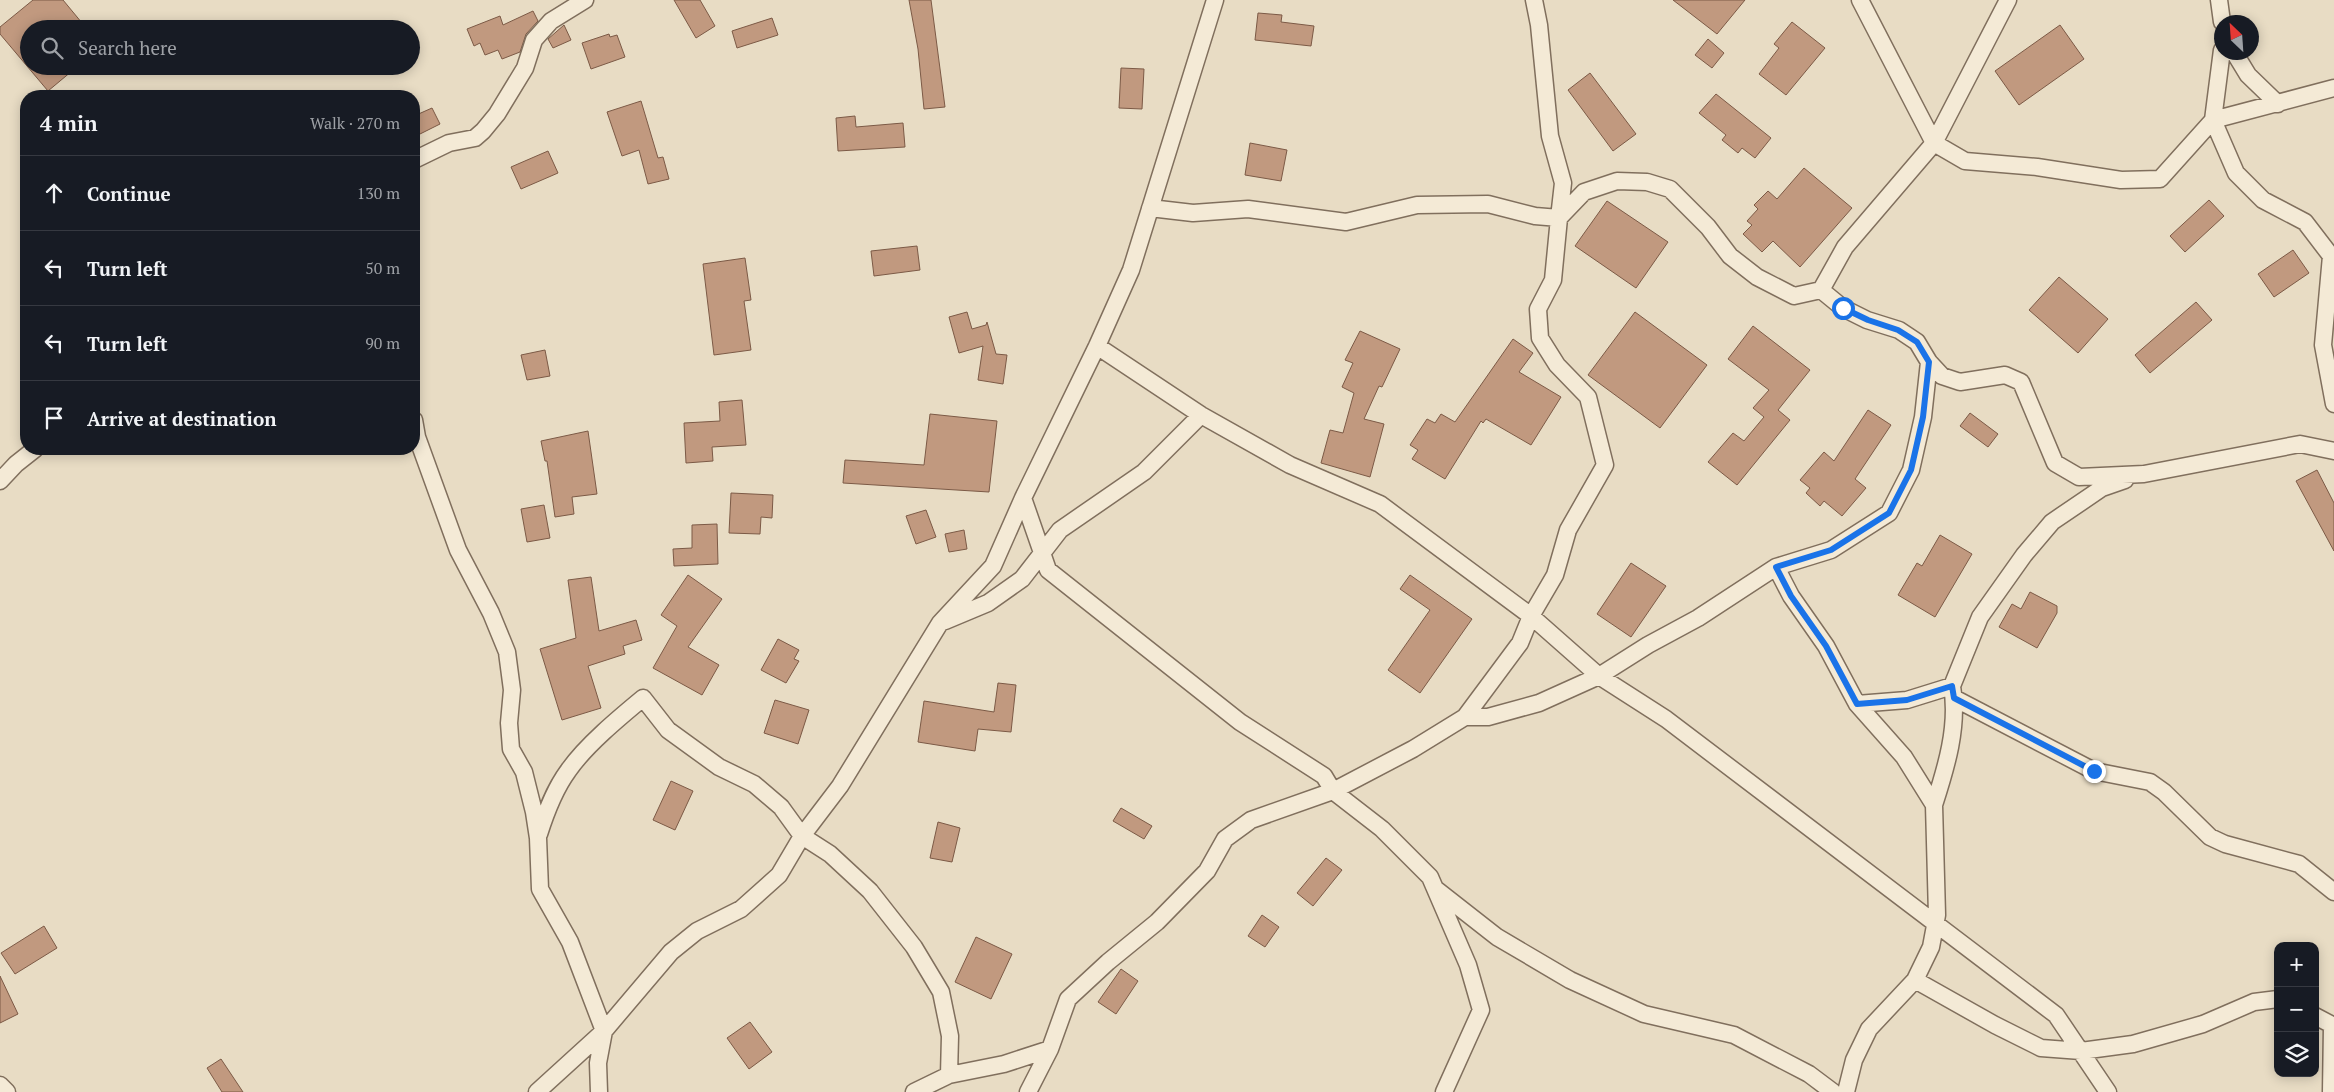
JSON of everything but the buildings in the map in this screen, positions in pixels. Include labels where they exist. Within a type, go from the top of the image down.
[{"type":"street","points":[[420,157],[449,143],[475,138],[497,114],[521,75],[534,40],[551,21],[585,0]]},
{"type":"street","points":[[536,1092],[604,1031],[671,952],[697,931],[741,909],[779,875],[802,836],[840,786],[940,623],[992,566],[1097,346],[1131,270],[1216,0]]},
{"type":"street","points":[[1028,1092],[1050,1049],[1068,999],[1108,962],[1158,922],[1207,872],[1226,840],[1251,820],[1333,791],[1413,749],[1465,717],[1520,643],[1531,616],[1555,575],[1568,530],[1605,466],[1588,397],[1557,365],[1540,338],[1538,309],[1553,280],[1563,183],[1550,136],[1539,25],[1534,0]]},
{"type":"street","points":[[1860,0],[1934,143],[1965,161],[2037,167],[2121,180],[2160,179],[2213,120],[2334,88]]},
{"type":"street","points":[[1559,218],[1584,192],[1617,181],[1647,182],[1670,189],[1708,226],[1730,256],[1757,277],[1794,296],[1821,290],[1845,247],[1934,143],[2008,0]]},
{"type":"street","points":[[2219,0],[2221,15]]},
{"type":"street","points":[[2221,60],[2213,120],[2236,173],[2262,200],[2305,222],[2331,256],[2322,345],[2334,404]]},
{"type":"street","points":[[2239,60],[2248,75],[2278,104]]},
{"type":"street","points":[[1150,208],[1193,213],[1248,209],[1346,222],[1417,204],[1488,204],[1535,216],[1559,218]]},
{"type":"street","points":[[1821,290],[1843,308],[1868,320],[1898,330],[1917,342],[1929,362],[1942,376],[1960,382],[2005,376],[2021,382],[2055,463],[2079,477],[2144,474]]},
{"type":"street","points":[[1097,346],[1201,415],[1290,464],[1380,504],[1531,616],[1600,676],[1666,719],[2056,1015],[2108,1092]]},
{"type":"street","points":[[1465,717],[1488,717],[1539,703],[1600,676],[1648,645],[1698,618],[1776,567],[1831,550],[1889,513],[1911,470],[1923,417],[1929,362]]},
{"type":"street","points":[[940,623],[988,603],[1022,579],[1060,530],[1144,472],[1201,415]]},
{"type":"street","points":[[1846,1092],[1854,1060],[1869,1029],[1915,980],[1931,948],[1935,923],[1934,805],[1946,767],[1952,726],[1953,692],[1980,617],[2024,555],[2052,522],[2102,488],[2144,474],[2300,444],[2334,451]]},
{"type":"street","points":[[420,445],[458,550],[490,613],[507,652],[512,690],[509,724],[512,749],[524,772],[534,812],[538,838],[540,889],[570,942],[604,1031],[598,1063],[599,1092]]},
{"type":"street","points":[[0,481],[16,464],[28,455]]},
{"type":"street","points":[[1023,498],[1048,570],[1240,722],[1324,776],[1333,791],[1382,830],[1430,877],[1468,965],[1481,1010],[1444,1092]]},
{"type":"street","points":[[1776,567],[1791,596],[1826,646],[1857,704],[1904,757],[1934,805]]},
{"type":"street","points":[[1857,704],[1907,700],[1953,692],[2094,771],[2150,782],[2164,792],[2210,837],[2224,844],[2299,864],[2334,892]]},
{"type":"street","points":[[538,838],[549,804],[568,770],[616,721],[643,698],[668,730],[719,767],[754,784],[781,807],[802,836],[830,854],[870,891],[914,947],[941,992],[950,1036],[949,1076]]},
{"type":"street","points":[[1435,889],[1497,936],[1570,980],[1644,1014],[1734,1035],[1809,1074],[1833,1092]]},
{"type":"street","points":[[1915,980],[1995,1025],[2041,1048],[2081,1052],[2134,1044],[2203,1024],[2254,1002],[2274,1000]]},
{"type":"street","points":[[2319,1018],[2333,1026],[2331,1092]]},
{"type":"street","points":[[914,1092],[949,1076],[1004,1064],[1050,1049]]},
{"type":"street","points":[[0,1085],[7,1092]]},
{"type":"route","points":[[1843,308],[1868,320],[1898,330],[1917,342],[1929,362],[1923,417],[1911,470],[1889,513],[1831,550],[1776,567],[1791,596],[1826,646],[1857,704],[1907,700],[1952,686],[1954,698],[2094,771]]}]
